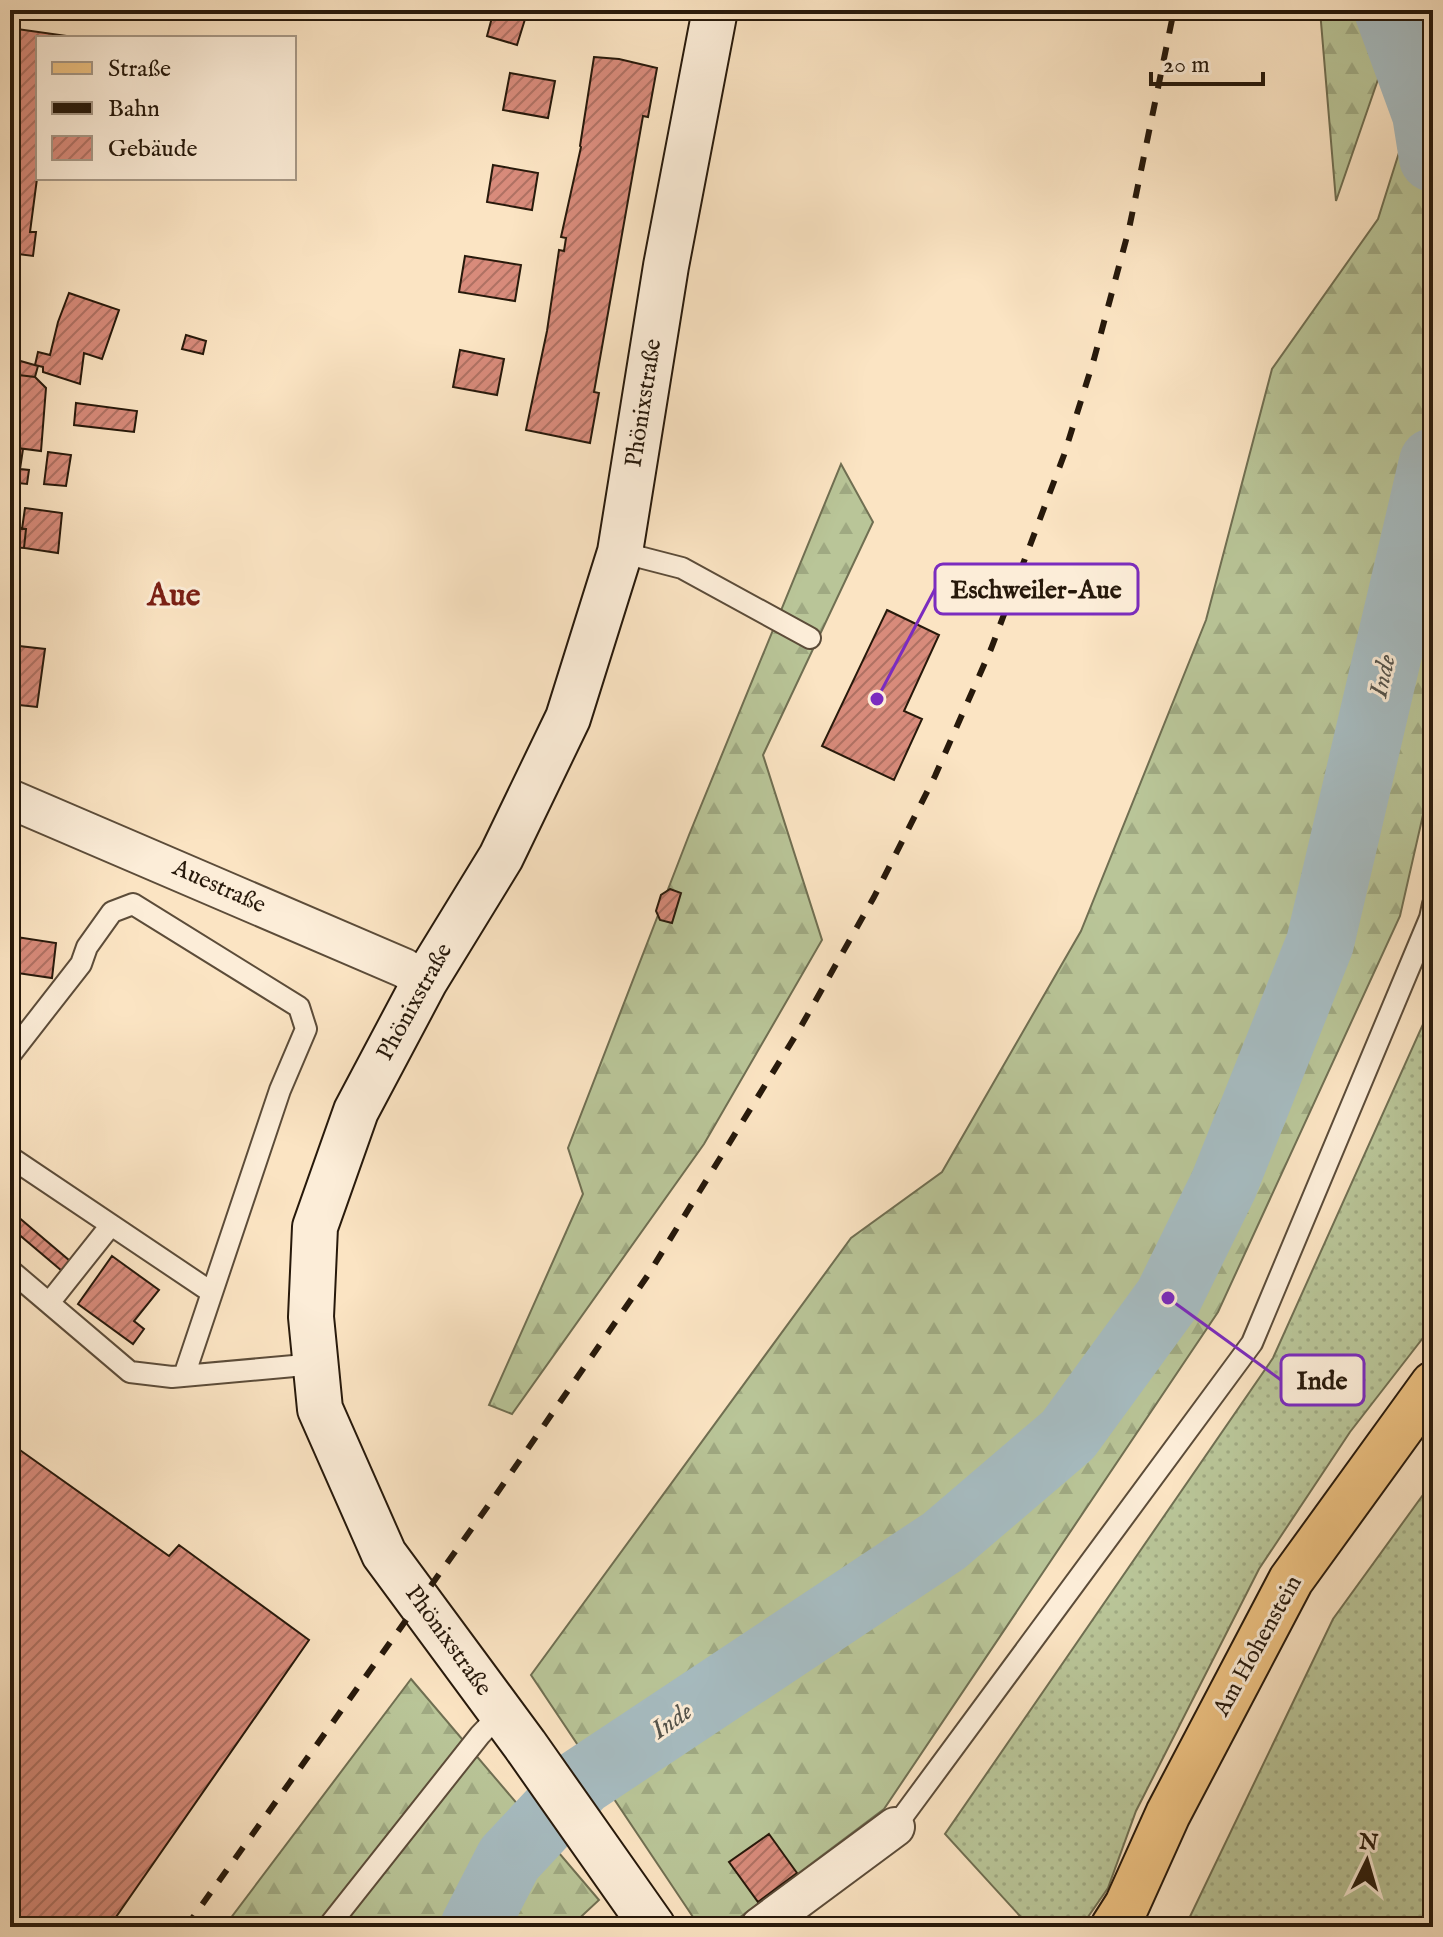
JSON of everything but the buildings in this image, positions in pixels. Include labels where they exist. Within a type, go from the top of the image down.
[{"type":"main road","name":"Phönixstraße","points":[[645,1918],[513,1729],[384,1554],[320,1409],[311,1317],[315,1227],[356,1111],[425,981],[501,857],[568,718],[620,552],[666,266],[715,10]]},
{"type":"main road","name":"Am Hohenstein","points":[[1113,1927],[1127,1905],[1168,1814],[1291,1580],[1433,1384]]},
{"type":"street","name":"Auestraße","points":[[10,799],[404,968],[425,981]]},
{"type":"street","points":[[760,1927],[895,1827]]},
{"type":"lane","points":[[620,552],[682,568],[810,638]]},
{"type":"lane","points":[[10,1055],[81,964],[87,947],[112,912],[133,904],[299,1007],[306,1029],[280,1090],[184,1376]]},
{"type":"lane","points":[[895,1827],[1252,1343],[1433,904]]},
{"type":"lane","points":[[10,1157],[211,1292]]},
{"type":"lane","points":[[49,1303],[111,1225]]},
{"type":"lane","points":[[10,1270],[130,1372],[184,1376],[316,1364]]},
{"type":"lane","points":[[328,1927],[480,1735],[513,1729]]},
{"type":"green space","points":[[1320,10],[1402,10],[1336,201]]},
{"type":"green space","points":[[1433,45],[1433,771],[1400,916],[1218,1312],[884,1809],[727,1927],[695,1920],[531,1675],[851,1238],[942,1172],[1081,931],[1206,620],[1272,369],[1378,219]]},
{"type":"green space","points":[[841,464],[873,522],[763,755],[822,940],[704,1144],[512,1414],[489,1405],[583,1194],[568,1148],[689,835]]},
{"type":"green space","points":[[1433,1002],[1433,1325],[1350,1432],[1259,1569],[1136,1811],[1108,1888],[1081,1927],[1030,1927],[945,1834],[1273,1358]]},
{"type":"green space","points":[[1433,1481],[1433,1927],[1185,1927],[1333,1619]]},
{"type":"green space","points":[[411,1679],[599,1900],[570,1927],[224,1927]]},
{"type":"waterway","name":"Inde","points":[[1388,10],[1426,114],[1433,158]]},
{"type":"waterway","name":"Inde","points":[[474,1927],[509,1859],[581,1782],[944,1541],[1068,1435],[1168,1298],[1224,1184],[1320,943],[1433,462]]},
{"type":"railway","points":[[186,1927],[493,1499],[648,1275],[799,1030],[874,897],[935,776],[991,649],[1064,455],[1129,229],[1174,10]]},
{"type":"place","name":"Eschweiler-Aue","points":[[877,699]]},
{"type":"place","name":"Inde","points":[[1168,1298]]},
{"type":"district","name":"Aue","points":[[174,596]]}]
